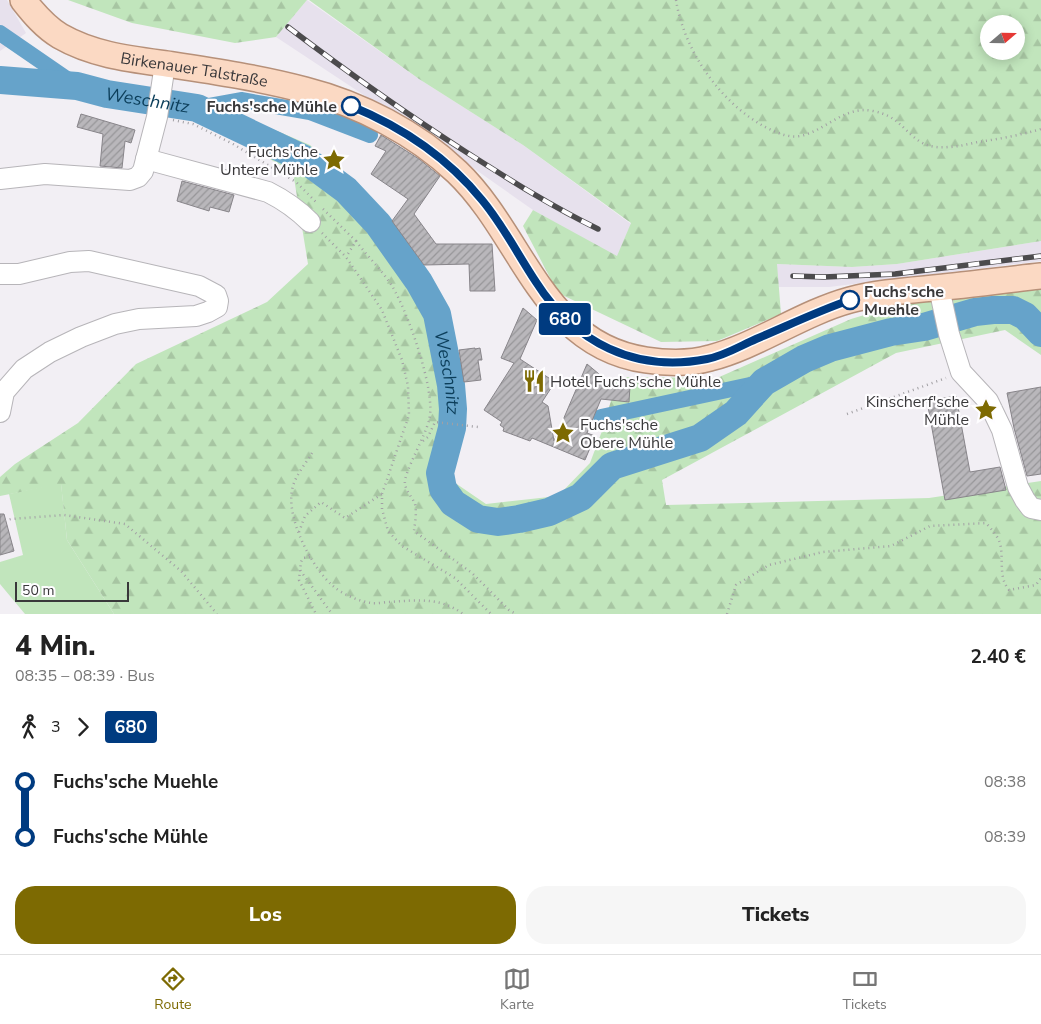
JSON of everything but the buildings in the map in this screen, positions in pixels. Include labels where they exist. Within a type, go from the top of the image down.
[{"type":"main road","name":"Birkenauer Talstraße","points":[[23,0],[41,22],[59,35],[80,46],[118,57],[163,75],[234,75],[305,90],[331,98],[397,128],[448,164],[484,201],[555,310],[574,328],[594,341],[628,357],[666,362],[691,362],[731,351],[827,308],[850,300],[884,294],[940,295],[1041,276]]},
{"type":"lane","points":[[0,179],[45,174],[134,179],[142,175],[157,117],[163,75]]},
{"type":"lane","points":[[146,159],[268,192],[283,199],[310,222]]},
{"type":"lane","points":[[0,274],[18,274],[70,262],[88,261],[199,286],[216,295],[218,301],[217,307],[196,316],[139,319],[115,324],[81,337],[50,352],[24,368],[2,394],[0,412]]},
{"type":"lane","points":[[940,295],[961,372],[988,401],[1002,430],[1018,486],[1025,500],[1031,508],[1041,510]]},
{"type":"path","points":[[676,0],[682,27],[692,49],[712,79],[730,100],[753,120],[781,135],[798,136],[810,133],[849,112],[871,110],[889,115],[920,141],[932,147],[950,148],[1041,129]]},
{"type":"path","points":[[310,222],[346,257],[382,310],[402,360],[408,386],[409,416],[382,494],[382,509],[388,531],[402,546],[455,578],[491,614]]},
{"type":"path","points":[[356,241],[392,285],[401,304],[425,370],[431,406],[430,418],[422,442],[405,476],[404,484],[415,505],[414,531],[472,573],[509,610],[516,614]]},
{"type":"path","points":[[847,414],[961,372]]},
{"type":"path","points":[[422,442],[428,437],[435,422],[478,427]]},
{"type":"path","points":[[312,453],[293,486],[291,505],[299,534],[310,557],[333,586],[350,597],[371,603],[436,601],[455,608],[463,614]]},
{"type":"path","points":[[299,534],[305,516],[321,502],[345,518],[382,494]]},
{"type":"path","points":[[0,522],[11,519],[64,515],[125,524],[181,571],[217,614]]},
{"type":"path","points":[[727,614],[736,585],[769,565],[823,552],[892,546],[930,526],[986,524],[995,533],[1000,544],[1003,584],[1008,590],[1036,585],[1041,578]]},
{"type":"path","points":[[310,557],[303,558],[301,562],[299,580],[316,614]]},
{"type":"path","points":[[300,570],[332,614]]},
{"type":"shaded area","points":[[0,0],[7,0],[26,33],[0,51]]},
{"type":"shaded area","points":[[307,0],[419,79],[523,145],[631,224],[617,257],[533,210],[459,158],[276,37]]},
{"type":"shaded area","points":[[1041,241],[1041,261],[829,287],[777,287],[777,264],[852,267],[897,264]]},
{"type":"green space","points":[[68,0],[307,0],[276,37],[235,43],[132,23]]},
{"type":"green space","points":[[309,0],[1041,0],[1041,241],[897,264],[852,267],[777,264],[781,314],[717,341],[661,342],[558,293],[523,226],[533,210],[617,256],[631,223],[523,145],[419,79]]},
{"type":"green space","points":[[198,119],[256,122],[310,145],[393,227],[437,308],[449,393],[448,478],[486,504],[558,496],[590,463],[602,431],[618,377],[717,378],[851,319],[901,304],[1041,288],[1041,355],[1005,330],[896,353],[662,480],[666,505],[929,498],[1041,481],[1041,614],[114,614],[67,540],[61,484],[0,496],[0,477],[15,464],[78,423],[136,364],[267,302],[308,264],[293,172]]},
{"type":"green space","points":[[61,483],[67,540],[114,614],[25,614],[0,584],[0,562],[23,555],[9,494]]},
{"type":"waterway","points":[[0,33],[77,86]]},
{"type":"waterway","name":"Weschnitz","points":[[0,80],[77,86],[107,94],[197,108],[304,159],[346,190],[378,224],[419,282],[437,314],[451,385],[453,409],[452,428],[440,473],[443,489],[453,503],[478,519],[498,522],[519,519],[549,512],[581,497],[612,466],[700,438],[736,413],[764,382],[804,359],[830,348],[891,332],[924,327],[975,312],[993,310],[1013,310],[1025,316],[1041,333]]},
{"type":"waterway","points":[[197,108],[241,100],[310,112],[370,135]]},
{"type":"waterway","points":[[601,417],[764,382]]},
{"type":"railway","points":[[288,27],[443,137],[531,192],[598,229]]},
{"type":"railway","points":[[793,276],[824,277],[895,274],[1041,256]]},
{"type":"bus line","name":"680","points":[[351,106],[397,128],[448,164],[484,201],[555,310],[574,328],[594,341],[628,357],[666,362],[691,362],[710,358],[731,351],[827,308],[850,300]]},
{"type":"place","name":"Fuchs'sche Mühle","points":[[351,106]]},
{"type":"place","name":"Fuchs'che Untere Mühle","points":[[334,160]]},
{"type":"place","name":"Fuchs'sche Muehle","points":[[850,300]]},
{"type":"place","name":"Hotel Fuchs'sche Mühle","points":[[534,381]]},
{"type":"place","name":"Kinscherf'sche Mühle","points":[[986,410]]},
{"type":"place","name":"Fuchs'sche Obere Mühle","points":[[563,433]]}]
